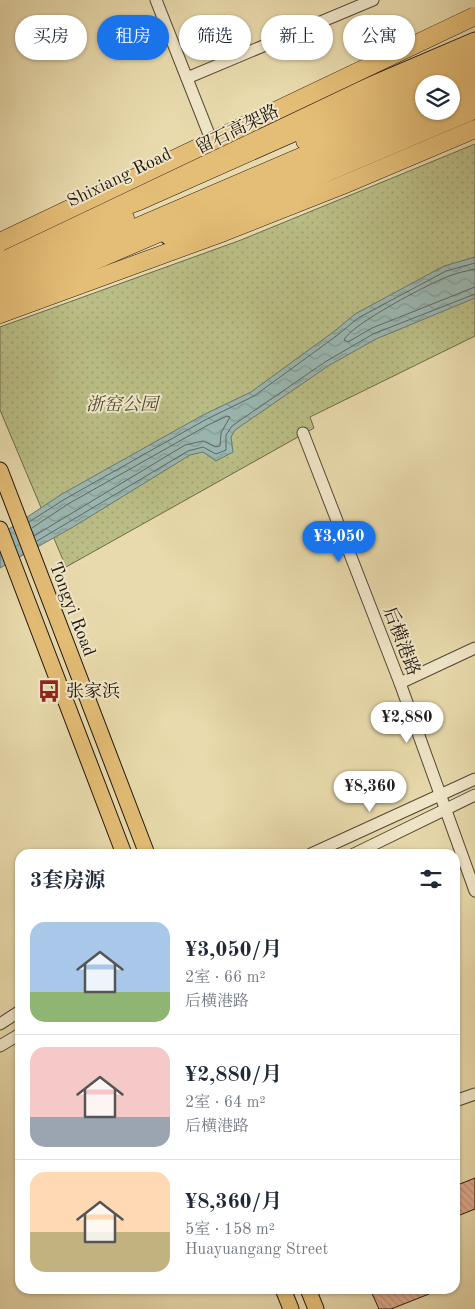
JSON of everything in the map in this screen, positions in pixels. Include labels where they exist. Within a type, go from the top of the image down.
[{"type":"highway","name":"留石高架路","points":[[0,242],[475,16]]},
{"type":"highway","points":[[22,244],[139,201],[475,52]]},
{"type":"highway","points":[[457,75],[475,67]]},
{"type":"highway","points":[[460,88],[475,82]]},
{"type":"highway","name":"留石高架路","points":[[0,271],[415,93]]},
{"type":"highway","points":[[460,104],[475,97]]},
{"type":"highway","points":[[0,286],[415,108]]},
{"type":"highway","points":[[61,275],[198,218],[422,120]]},
{"type":"highway","points":[[0,314],[306,200],[475,129]]},
{"type":"main road","name":"Shixiang Road","points":[[0,254],[215,151],[475,40]]},
{"type":"main road","points":[[0,300],[61,275],[233,214],[475,111]]},
{"type":"main road","name":"Tongyi Road","points":[[0,470],[145,849]]},
{"type":"main road","points":[[0,529],[122,849]]},
{"type":"main road","points":[[285,1294],[291,1309]]},
{"type":"main road","points":[[310,1294],[316,1309]]},
{"type":"street","points":[[156,0],[215,151]]},
{"type":"street","points":[[186,78],[373,0]]},
{"type":"street","name":"后横港路","points":[[303,433],[400,683],[459,849]]},
{"type":"street","points":[[400,683],[475,648]]},
{"type":"street","points":[[322,849],[475,779]]},
{"type":"street","points":[[364,849],[475,795]]},
{"type":"street","name":"后横港路","points":[[460,852],[475,891]]},
{"type":"street","points":[[0,1024],[15,1014]]},
{"type":"street","points":[[0,1046],[15,1037]]},
{"type":"street","points":[[460,1099],[475,1094]]},
{"type":"green space","name":"浙窑公园","points":[[475,144],[475,336],[310,417],[314,428],[66,567],[0,410],[0,327],[241,240]]},
{"type":"water","points":[[475,257],[475,298],[376,339],[328,366],[235,430],[231,437],[233,452],[216,461],[203,452],[190,455],[73,527],[0,568],[0,535],[62,494],[203,415],[251,392],[355,314],[444,266]]},
{"type":"building","points":[[475,1178],[475,1209],[460,1215],[460,1184]]},
{"type":"building","points":[[372,1294],[429,1294],[391,1309],[379,1309]]},
{"type":"place","name":"张家浜","points":[[49,691]]}]
